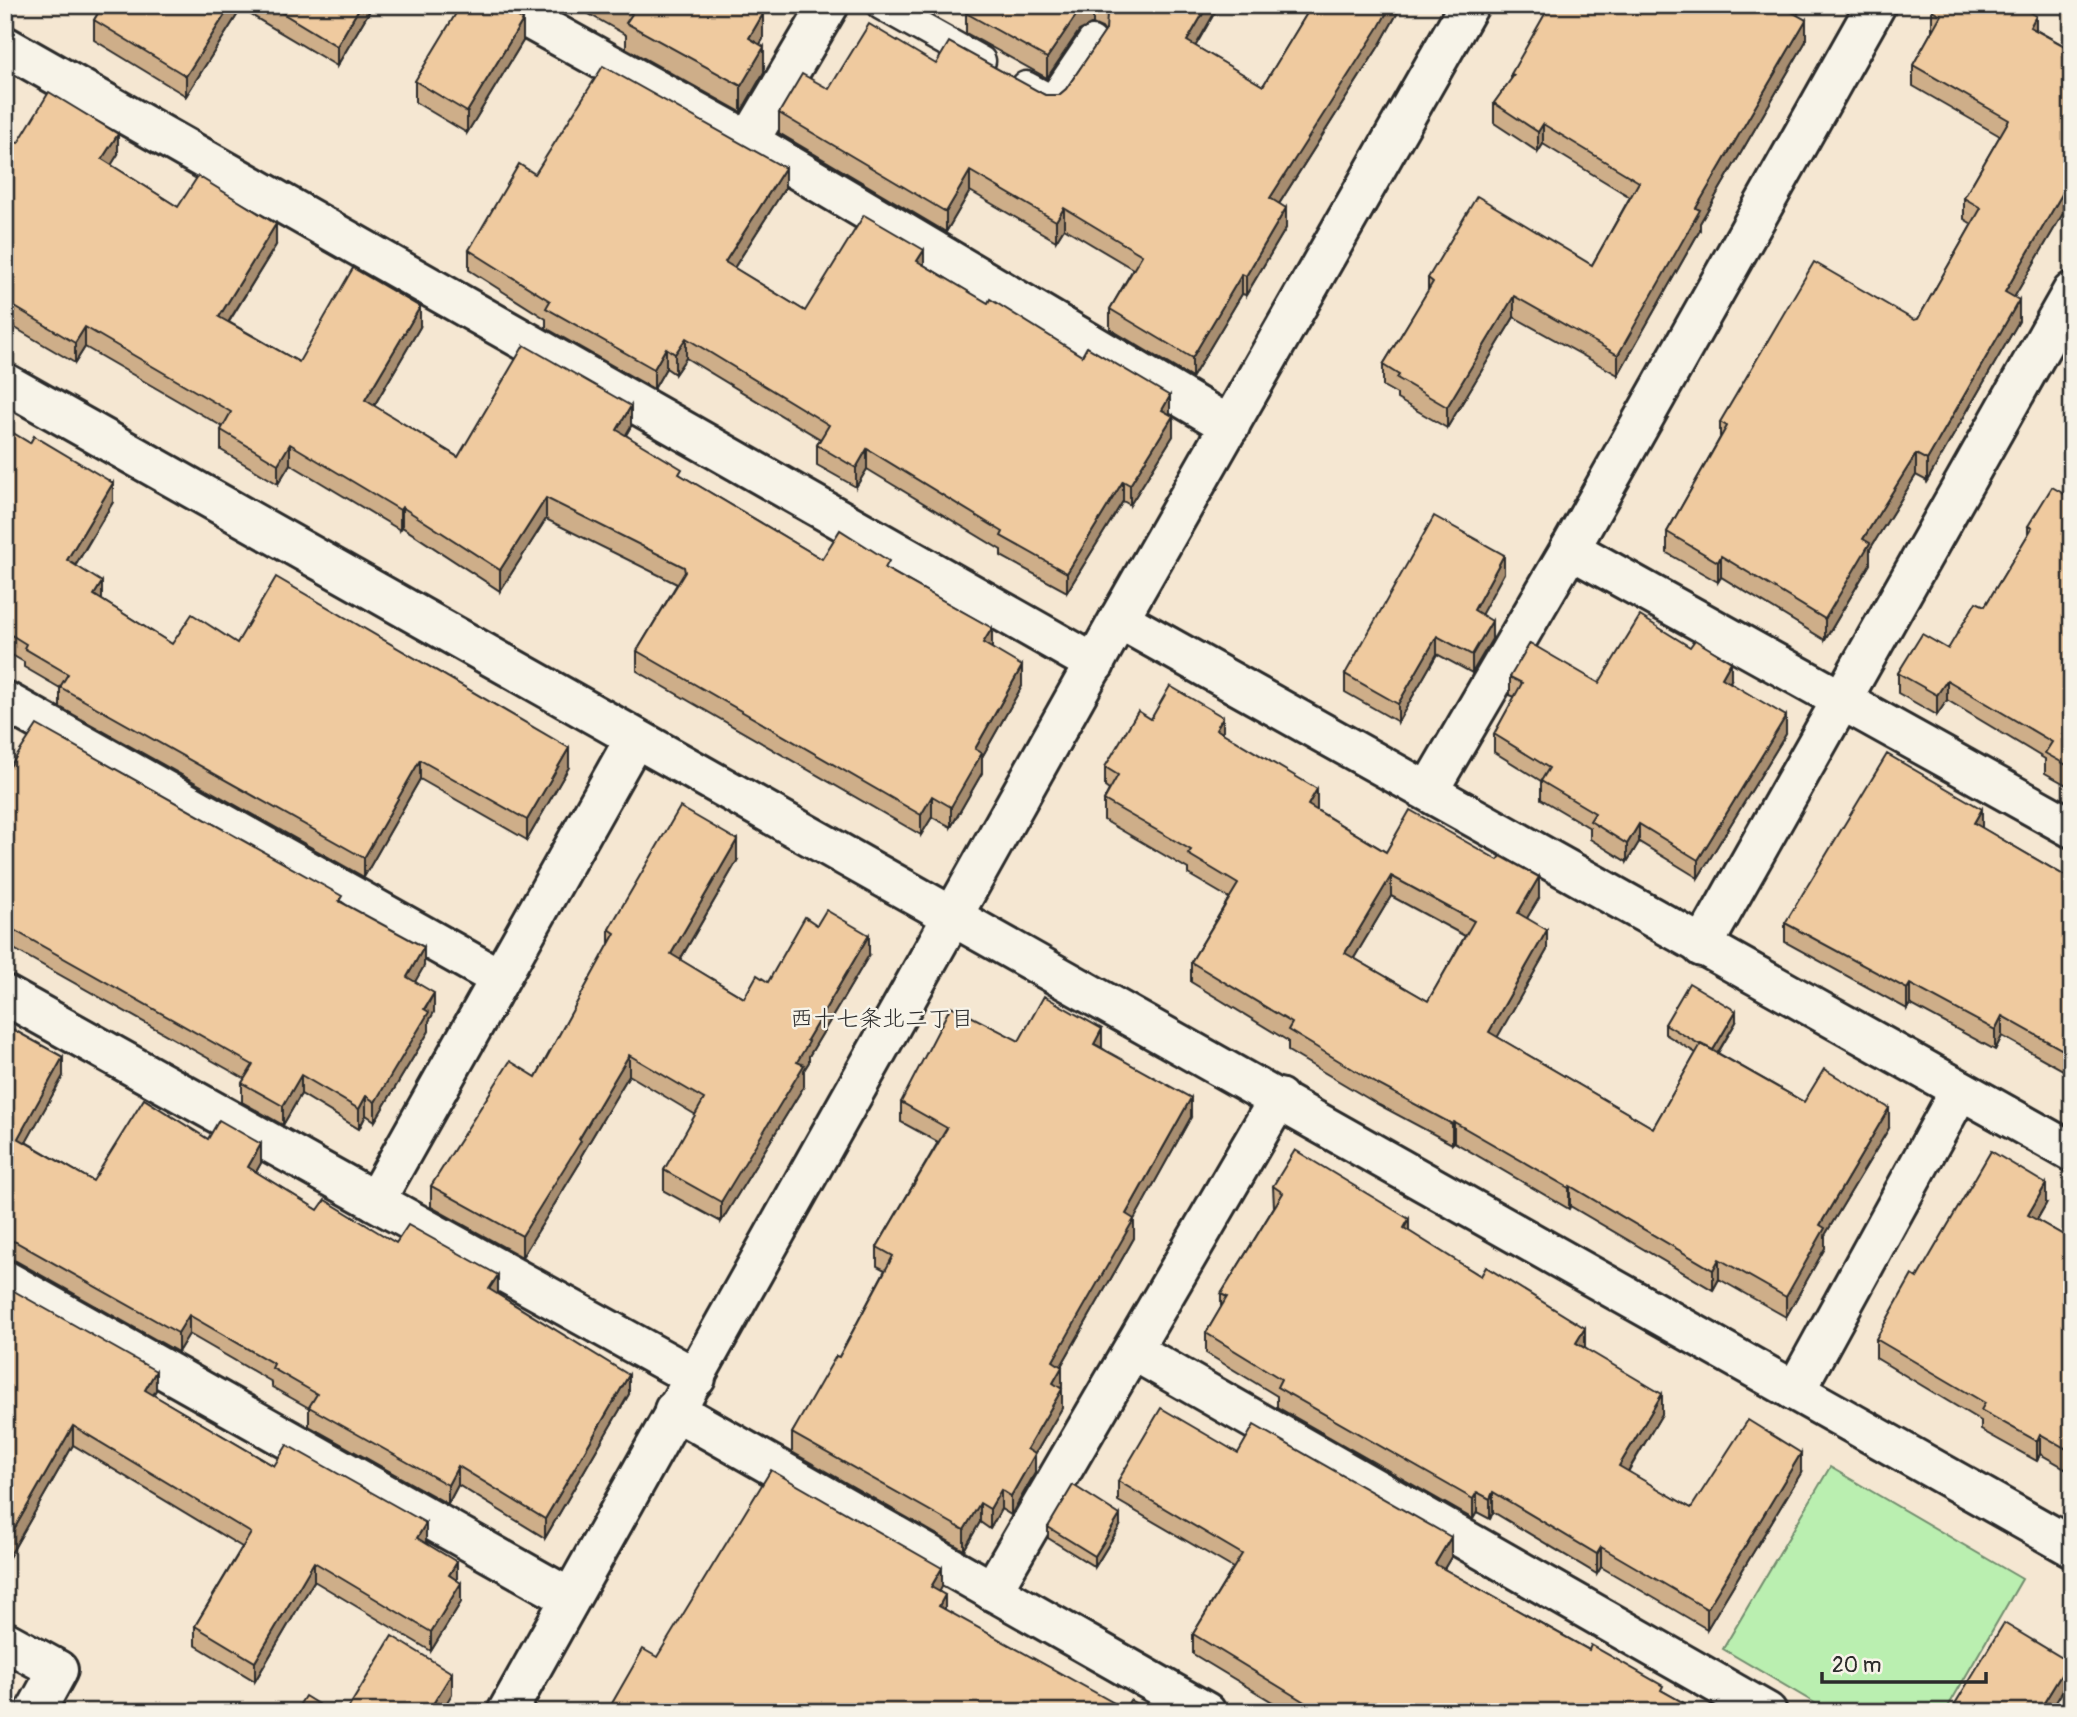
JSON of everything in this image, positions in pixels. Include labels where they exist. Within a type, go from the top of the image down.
[{"type":"street","points":[[503,5],[749,141],[1230,426]]},
{"type":"street","points":[[749,141],[829,5]]},
{"type":"street","points":[[507,1712],[1119,619],[1469,5]]},
{"type":"street","points":[[1429,790],[1570,549],[1876,5]]},
{"type":"street","points":[[5,46],[1095,664]]},
{"type":"street","points":[[1702,947],[2072,292]]},
{"type":"street","points":[[5,383],[953,919],[1279,1098],[2072,1547]]},
{"type":"street","points":[[1570,549],[2072,828]]},
{"type":"street","points":[[1119,619],[2072,1152]]},
{"type":"street","points":[[5,701],[499,978]]},
{"type":"street","points":[[375,1201],[635,738]]},
{"type":"street","points":[[5,995],[696,1378]]},
{"type":"street","points":[[1795,1391],[1960,1090]]},
{"type":"street","points":[[992,1591],[1279,1098]]},
{"type":"street","points":[[5,1280],[570,1598]]},
{"type":"street","points":[[1134,1350],[1767,1712]]},
{"type":"street","points":[[674,1410],[1206,1712]]},
{"type":"street","points":[[5,1641],[58,1671],[35,1712]]},
{"type":"lane","points":[[881,5],[1052,100],[1092,41]]},
{"type":"green space","points":[[1830,1467],[2022,1579],[1945,1712],[1830,1712],[1723,1649]]},
{"type":"building","points":[[103,5],[231,5],[186,76],[94,20]]},
{"type":"building","points":[[269,5],[361,5],[337,46]]},
{"type":"building","points":[[461,5],[476,12],[480,5],[499,5],[523,20],[467,112],[415,81]]},
{"type":"building","points":[[617,5],[748,5],[763,14],[749,38],[764,47],[741,86],[626,23],[632,14]]},
{"type":"building","points":[[971,5],[1091,5],[1079,11],[1047,58],[966,13]]},
{"type":"building","points":[[1095,5],[1208,5],[1187,41],[1263,86],[1312,5],[1391,5],[1270,198],[1286,208],[1246,276],[1242,274],[1192,358],[1110,309],[1142,255],[1064,208],[1056,221],[970,171],[946,212],[779,113],[802,74],[829,89],[869,24],[936,64],[949,42],[1045,95],[1059,95],[1066,89],[1106,30],[1107,14]]},
{"type":"building","points":[[1550,5],[1791,5],[1788,10],[1806,20],[1696,208],[1700,210],[1618,355],[1514,296],[1447,407],[1397,378],[1399,375],[1383,365],[1433,282],[1428,278],[1477,196],[1592,265],[1639,182],[1543,124],[1538,132],[1494,103],[1514,75],[1511,74]]},
{"type":"building","points":[[1934,5],[2017,5],[2036,16],[2030,27],[2072,50],[2072,177],[2005,292],[2019,300],[1927,460],[1916,454],[1863,539],[1870,543],[1825,619],[1721,556],[1718,562],[1667,532],[1727,426],[1720,422],[1814,262],[1914,320],[1918,319],[1981,208],[1964,198],[2009,120],[1913,65],[1941,15],[1932,10]]},
{"type":"building","points":[[603,66],[785,168],[725,262],[805,311],[864,215],[924,250],[917,261],[988,303],[990,299],[1082,356],[1087,347],[1170,396],[1162,410],[1173,416],[1130,485],[1123,481],[1067,573],[1001,536],[1003,532],[867,449],[856,468],[817,445],[829,425],[686,338],[675,354],[666,348],[654,369],[546,308],[550,301],[469,250],[519,164],[535,174]]},
{"type":"building","points":[[49,92],[118,134],[102,159],[178,207],[198,176],[276,224],[219,317],[299,362],[353,268],[420,307],[365,400],[458,457],[524,345],[631,406],[617,430],[682,469],[679,474],[822,559],[840,530],[889,561],[885,568],[992,628],[983,643],[1022,666],[975,749],[982,753],[951,807],[932,796],[921,815],[637,651],[685,572],[684,567],[546,498],[500,570],[402,507],[400,510],[290,444],[278,464],[221,430],[231,412],[85,327],[75,343],[5,301],[5,136],[18,143]]},
{"type":"building","points":[[5,428],[30,443],[34,436],[113,483],[67,560],[102,582],[94,595],[172,644],[192,614],[237,643],[276,577],[569,748],[527,820],[420,760],[364,858],[60,687],[68,674],[24,648],[26,644],[5,631]]},
{"type":"building","points":[[2072,485],[2072,768],[2045,753],[2052,742],[1947,680],[1937,695],[1898,673],[1922,634],[1948,649],[1976,602],[1985,606],[2032,528],[2028,526],[2052,487],[2066,495]]},
{"type":"building","points":[[1434,516],[1504,555],[1474,610],[1492,621],[1472,655],[1437,636],[1398,704],[1345,674]]},
{"type":"building","points":[[1640,616],[1690,647],[1695,640],[1731,662],[1722,678],[1786,716],[1698,860],[1639,824],[1627,844],[1590,821],[1595,813],[1541,781],[1549,768],[1494,734],[1522,683],[1510,677],[1530,643],[1599,683]]},
{"type":"building","points":[[1170,686],[1223,717],[1216,729],[1317,789],[1308,805],[1386,852],[1410,810],[1498,860],[1501,856],[1539,877],[1518,913],[1547,930],[1489,1032],[1653,1128],[1701,1044],[1804,1102],[1824,1069],[1889,1108],[1820,1225],[1825,1228],[1786,1297],[1719,1259],[1713,1270],[1570,1186],[1569,1188],[1454,1122],[1452,1124],[1379,1085],[1288,1030],[1292,1023],[1191,962],[1238,884],[1188,854],[1191,850],[1104,800],[1118,775],[1105,767],[1138,711],[1151,719]],"holes":[[[1391,876],[1474,921],[1428,1001],[1345,953]]]},
{"type":"building","points":[[37,725],[342,896],[339,901],[424,947],[407,977],[434,993],[424,1009],[429,1012],[375,1102],[366,1096],[359,1109],[301,1075],[283,1106],[242,1083],[253,1065],[5,925],[5,774]]},
{"type":"building","points":[[1887,754],[1982,809],[1974,823],[2072,880],[2072,1055],[2002,1016],[1995,1030],[1910,984],[1907,989],[1785,923]]},
{"type":"building","points":[[680,807],[737,840],[671,954],[744,998],[757,975],[768,982],[805,917],[817,925],[826,910],[869,935],[807,1040],[809,1042],[797,1062],[804,1065],[721,1202],[664,1170],[704,1099],[629,1055],[579,1139],[581,1141],[522,1236],[431,1186],[510,1061],[536,1077],[615,933],[609,929]]},
{"type":"building","points":[[1689,983],[1736,1011],[1713,1050],[1665,1024]]},
{"type":"building","points":[[1044,996],[1102,1029],[1094,1044],[1191,1098],[1126,1214],[1134,1219],[1053,1361],[1062,1367],[1053,1383],[1062,1389],[1027,1449],[1035,1454],[1011,1496],[1001,1490],[990,1509],[980,1503],[964,1530],[792,1433],[836,1356],[839,1357],[893,1256],[877,1247],[947,1128],[901,1102],[951,1006],[1019,1041]]},
{"type":"building","points":[[5,1025],[63,1057],[18,1138],[93,1181],[144,1099],[208,1139],[219,1120],[261,1144],[248,1167],[318,1210],[325,1200],[396,1243],[408,1225],[498,1275],[489,1289],[629,1375],[545,1519],[458,1466],[448,1485],[309,1407],[317,1394],[272,1368],[274,1364],[189,1315],[178,1333],[16,1242],[5,1239]]},
{"type":"building","points":[[1295,1150],[1409,1219],[1404,1228],[1481,1276],[1486,1267],[1585,1328],[1576,1343],[1662,1394],[1619,1466],[1691,1508],[1748,1420],[1801,1453],[1707,1609],[1601,1547],[1597,1554],[1493,1492],[1490,1499],[1477,1492],[1473,1499],[1277,1387],[1281,1379],[1206,1333],[1227,1297],[1221,1294],[1283,1193],[1273,1186]]},
{"type":"building","points":[[1991,1151],[2046,1184],[2028,1215],[2072,1240],[2072,1452],[2040,1434],[2037,1441],[1981,1410],[1985,1403],[1876,1339],[1912,1275],[1917,1278]]},
{"type":"building","points":[[5,1286],[156,1371],[145,1390],[274,1466],[287,1445],[426,1523],[417,1538],[457,1562],[449,1575],[461,1583],[431,1632],[314,1562],[255,1662],[195,1626],[251,1533],[73,1426],[5,1545]]},
{"type":"building","points":[[1161,1408],[1238,1453],[1254,1425],[1451,1537],[1435,1564],[1589,1650],[1591,1645],[1663,1686],[1661,1690],[1700,1712],[1301,1712],[1306,1703],[1193,1634],[1242,1554],[1118,1481]]},
{"type":"building","points":[[771,1470],[942,1568],[931,1587],[945,1595],[939,1606],[1125,1709],[1130,1700],[1151,1712],[607,1712],[643,1649],[657,1657]]},
{"type":"building","points":[[1073,1485],[1120,1515],[1095,1556],[1048,1527]]},
{"type":"building","points":[[2004,1623],[2069,1662],[2042,1706],[2052,1712],[1950,1712]]},
{"type":"building","points":[[392,1636],[452,1673],[428,1712],[346,1712]]},
{"type":"building","points":[[305,1696],[331,1712],[295,1712]]},
{"type":"district","name":"西十七条北二丁目","points":[[882,1018]]}]
